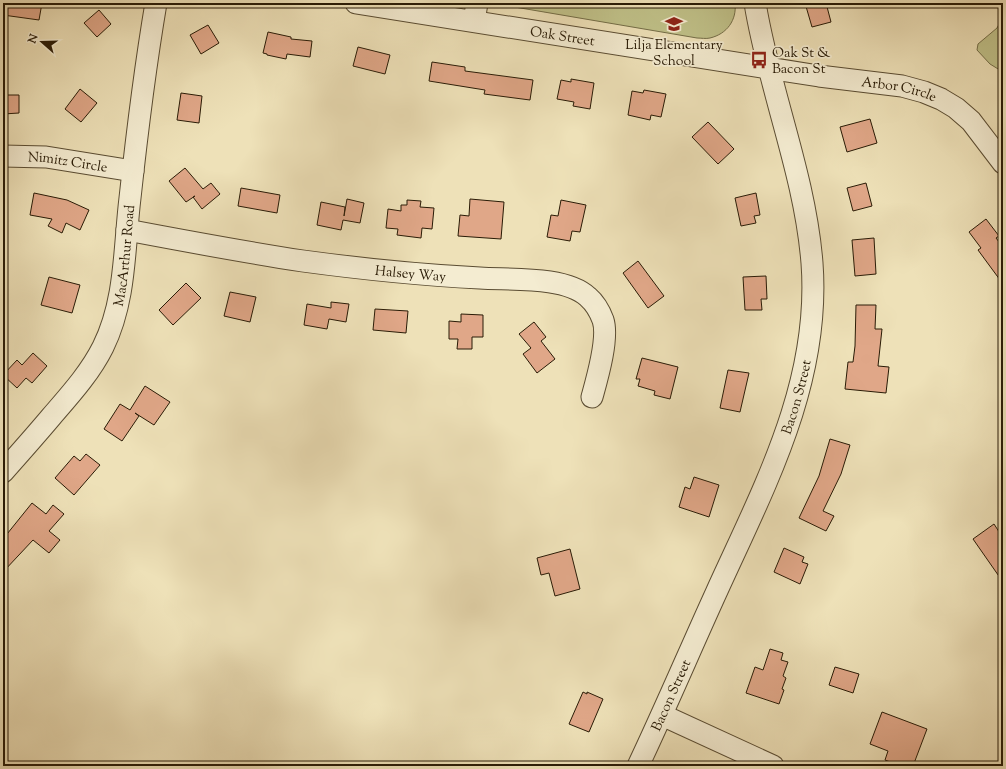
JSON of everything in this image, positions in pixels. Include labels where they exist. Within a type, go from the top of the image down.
[{"type":"street","name":"MacArthur Road","points":[[3,472],[90,369],[103,347],[112,326],[120,299],[124,274],[133,171],[144,78],[156,3]]},
{"type":"street","name":"Oak Street","points":[[356,3],[475,12],[768,67]]},
{"type":"street","name":"Bacon Street","points":[[638,766],[774,465],[795,405],[808,349],[812,320],[812,262],[794,160],[768,67],[755,3]]},
{"type":"street","name":"Arbor Circle","points":[[768,67],[819,76],[902,86],[924,92],[941,99],[956,108],[971,121],[1003,163]]},
{"type":"street","name":"Nimitz Circle","points":[[3,156],[46,157],[133,171]]},
{"type":"street","name":"Halsey Way","points":[[127,230],[262,254],[345,266],[443,276],[541,281],[562,284],[577,289],[597,308],[603,321],[605,334],[592,397]]},
{"type":"street","points":[[662,715],[773,766]]},
{"type":"green space","name":"Lilja Elementary School","points":[[491,3],[735,3],[735,9],[730,25],[726,30],[710,38],[697,38]]},
{"type":"green space","points":[[1003,17],[1003,72],[990,64],[977,50],[978,44],[997,28]]},
{"type":"building","points":[[3,3],[42,3],[39,20],[3,15]]},
{"type":"building","points":[[805,3],[826,3],[831,22],[812,27]]},
{"type":"building","points":[[99,10],[111,24],[97,37],[84,23]]},
{"type":"building","points":[[208,25],[219,43],[201,54],[190,35]]},
{"type":"building","points":[[268,32],[291,37],[291,39],[312,41],[310,57],[287,54],[286,59],[263,53]]},
{"type":"building","points":[[358,47],[390,55],[385,74],[353,66]]},
{"type":"building","points":[[432,62],[465,67],[465,71],[533,80],[530,100],[484,94],[485,90],[429,81]]},
{"type":"building","points":[[571,79],[594,83],[590,109],[573,106],[574,102],[557,99],[561,80],[571,82]]},
{"type":"building","points":[[80,89],[97,103],[81,122],[65,109]]},
{"type":"building","points":[[644,90],[666,94],[661,117],[651,115],[650,120],[628,115],[632,91],[643,93]]},
{"type":"building","points":[[181,93],[202,96],[199,123],[177,120]]},
{"type":"building","points":[[3,95],[19,95],[19,113],[3,114]]},
{"type":"building","points":[[870,119],[877,143],[847,152],[840,127]]},
{"type":"building","points":[[708,122],[734,149],[718,164],[692,137]]},
{"type":"building","points":[[185,168],[203,189],[211,183],[220,194],[202,209],[193,197],[186,202],[169,181]]},
{"type":"building","points":[[866,183],[872,206],[853,211],[847,188]]},
{"type":"building","points":[[241,188],[280,195],[277,213],[238,206]]},
{"type":"building","points":[[34,193],[67,200],[89,210],[80,230],[66,223],[62,233],[48,226],[52,219],[30,215]]},
{"type":"building","points":[[756,193],[760,215],[754,216],[756,223],[741,226],[735,198]]},
{"type":"building","points":[[347,199],[364,203],[360,223],[343,220],[341,230],[317,225],[321,202],[345,207],[344,216]]},
{"type":"building","points":[[470,199],[504,202],[501,239],[458,236],[460,215],[469,216]]},
{"type":"building","points":[[407,200],[421,201],[420,207],[434,208],[432,229],[422,228],[421,238],[397,235],[398,229],[386,228],[388,209],[401,211],[401,205],[407,205]]},
{"type":"building","points":[[561,200],[586,205],[580,232],[572,231],[570,241],[547,237],[551,215],[558,216]]},
{"type":"building","points":[[986,219],[999,236],[996,238],[1003,247],[1003,284],[978,250],[981,248],[969,232]]},
{"type":"building","points":[[874,238],[876,274],[855,276],[852,240]]},
{"type":"building","points":[[638,261],[664,296],[648,308],[623,273]]},
{"type":"building","points":[[766,276],[767,299],[761,299],[762,310],[745,310],[743,277]]},
{"type":"building","points":[[49,277],[80,285],[72,313],[41,305]]},
{"type":"building","points":[[186,283],[201,298],[173,325],[159,310]]},
{"type":"building","points":[[230,292],[256,297],[250,322],[224,316]]},
{"type":"building","points":[[331,302],[349,304],[346,322],[329,319],[327,329],[304,325],[307,304],[331,308]]},
{"type":"building","points":[[856,305],[876,305],[875,329],[882,329],[878,366],[889,367],[886,393],[845,389],[848,362],[853,362]]},
{"type":"building","points":[[375,309],[408,311],[406,333],[373,330]]},
{"type":"building","points":[[461,314],[483,315],[483,337],[472,337],[472,349],[457,349],[458,339],[449,339],[449,321],[461,322]]},
{"type":"building","points":[[534,322],[546,337],[541,341],[555,359],[537,373],[523,354],[531,348],[519,334]]},
{"type":"building","points":[[33,353],[47,366],[32,383],[26,378],[17,388],[3,375],[17,360],[22,365]]},
{"type":"building","points":[[642,358],[678,367],[670,399],[654,395],[655,391],[638,386],[640,379],[636,379]]},
{"type":"building","points":[[728,370],[749,373],[740,412],[720,408]]},
{"type":"building","points":[[145,386],[170,402],[154,425],[135,413],[139,416],[122,441],[104,429],[120,404],[130,410]]},
{"type":"building","points":[[830,439],[850,445],[841,474],[823,511],[834,516],[826,531],[799,518],[819,476]]},
{"type":"building","points":[[86,454],[100,465],[74,495],[55,478],[74,456],[80,461]]},
{"type":"building","points":[[694,477],[719,485],[709,517],[679,507],[685,487],[690,489]]},
{"type":"building","points":[[32,503],[46,514],[53,505],[64,514],[49,531],[60,540],[49,553],[33,540],[3,572],[3,539]]},
{"type":"building","points":[[994,524],[1003,538],[1003,582],[973,539]]},
{"type":"building","points":[[784,548],[804,557],[802,562],[808,564],[800,584],[774,572]]},
{"type":"building","points":[[570,549],[580,589],[555,596],[549,573],[541,575],[537,558]]},
{"type":"building","points":[[770,649],[783,653],[781,660],[788,662],[783,676],[786,678],[782,689],[784,690],[779,704],[746,693],[755,667],[763,670]]},
{"type":"building","points":[[835,667],[859,674],[853,693],[829,685]]},
{"type":"building","points":[[583,692],[587,694],[587,692],[603,699],[589,732],[569,724]]},
{"type":"building","points":[[882,712],[927,729],[913,766],[901,766],[885,760],[888,751],[870,744]]},
{"type":"place","name":"Lilja Elementary School","points":[[674,24]]},
{"type":"place","name":"Oak St & Bacon St","points":[[759,60]]}]
